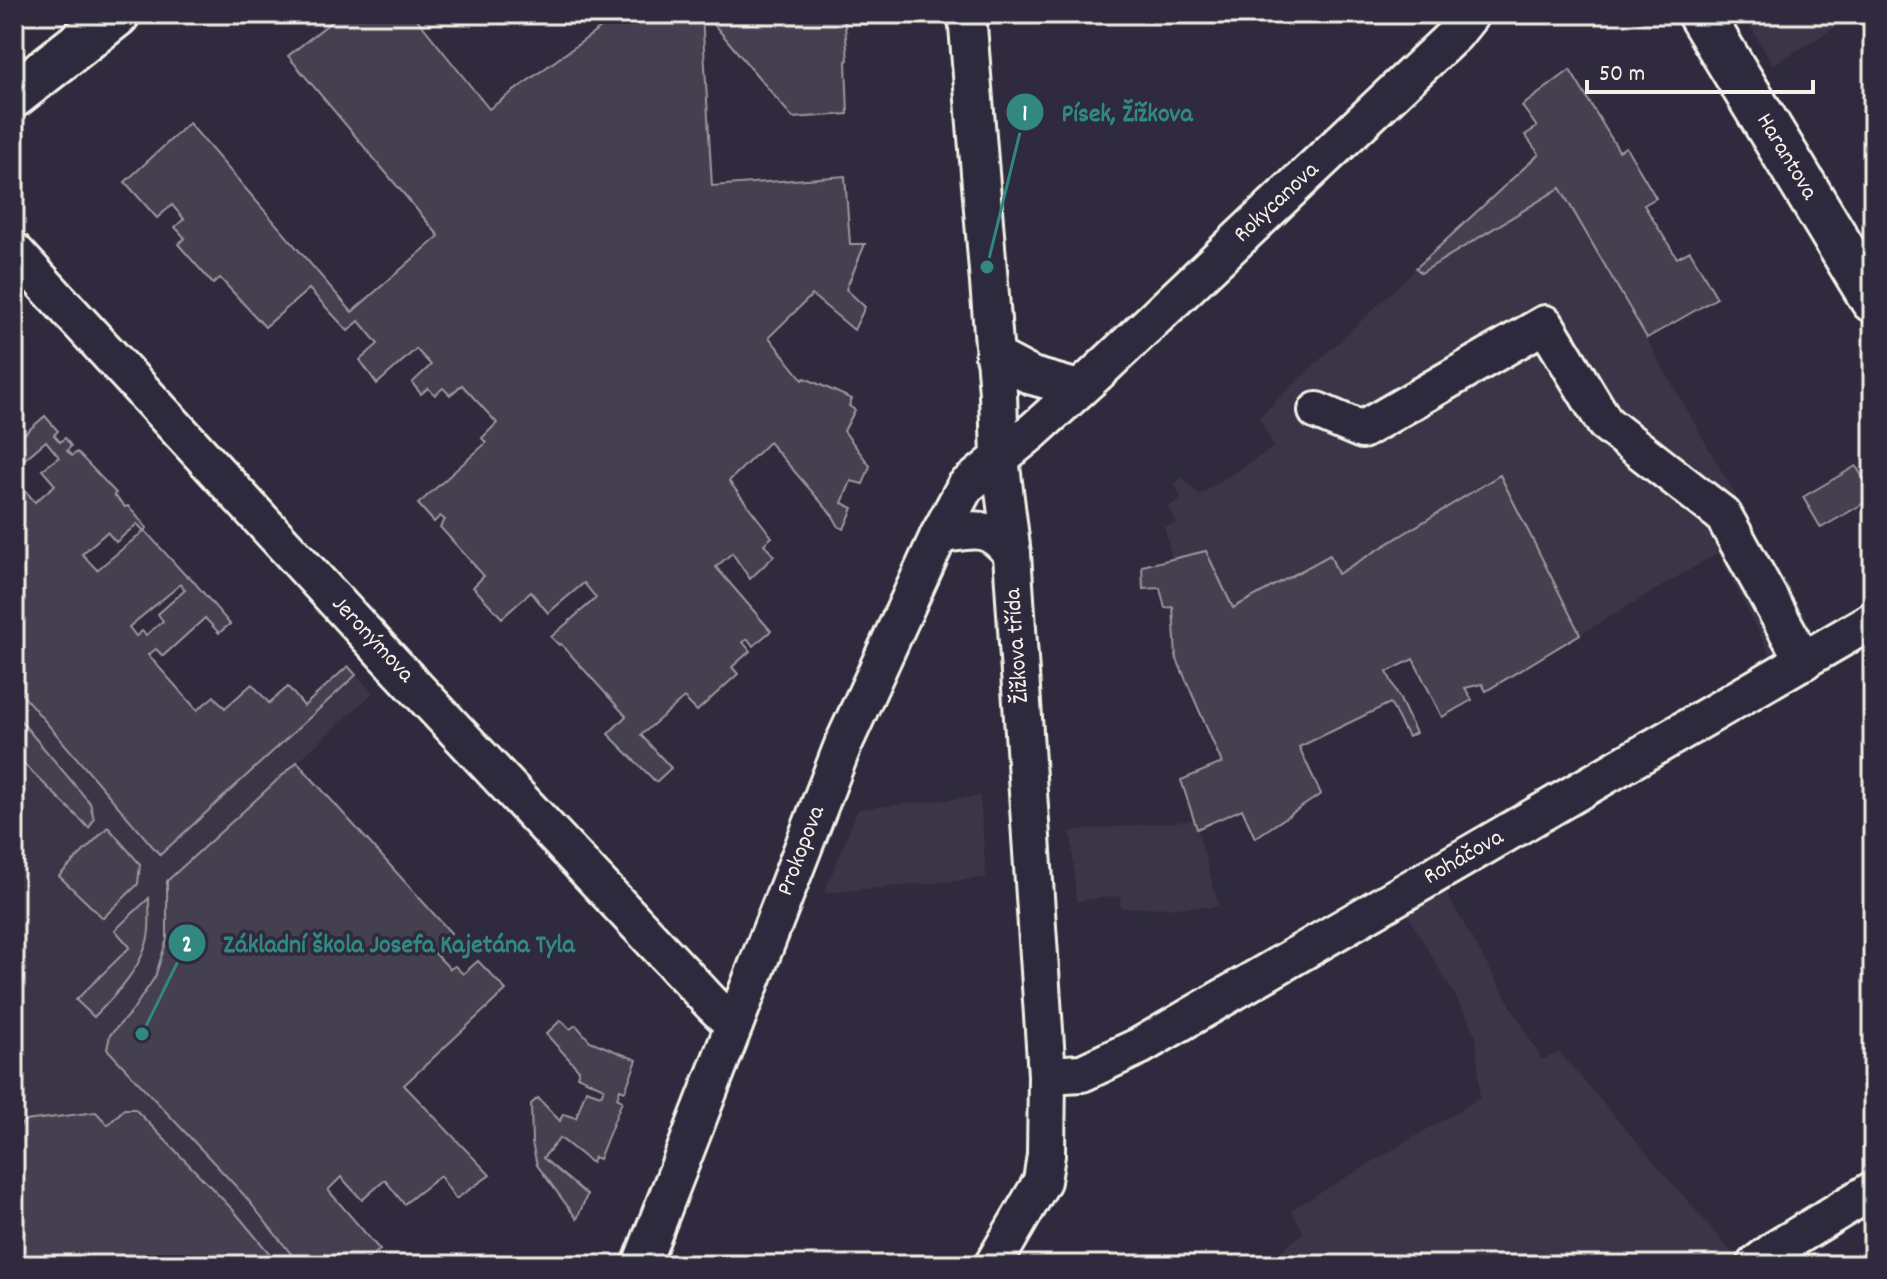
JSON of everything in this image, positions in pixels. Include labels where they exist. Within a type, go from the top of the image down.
[{"type":"street","points":[[14,95],[117,14]]},
{"type":"street","name":"Žižkova třída","points":[[967,14],[1000,458],[1012,554],[1047,1075],[1046,1155],[1042,1181],[993,1265]]},
{"type":"street","name":"Rokycanova","points":[[1000,458],[1079,389],[1455,34],[1471,14]]},
{"type":"street","name":"Harantova","points":[[1700,14],[1873,300]]},
{"type":"street","name":"Jeronýmova","points":[[14,251],[389,659],[734,1025]]},
{"type":"street","points":[[1317,411],[1362,430],[1545,324],[1605,423],[1723,515],[1804,661]]},
{"type":"street","points":[[994,356],[1032,376],[1079,389]]},
{"type":"street","name":"Prokopova","points":[[641,1265],[843,745],[939,535],[965,487],[1000,458]]},
{"type":"street","points":[[939,535],[978,529],[1001,540],[1012,554]]},
{"type":"street","name":"Roháčova","points":[[1047,1075],[1082,1073],[1140,1046],[1873,620]]},
{"type":"street","points":[[1771,1260],[1873,1190]]},
{"type":"shaded area","points":[[341,14],[413,14],[489,109],[620,14],[702,14],[712,186],[845,176],[850,244],[865,244],[846,289],[865,307],[854,330],[812,295],[769,337],[803,380],[805,378],[852,399],[849,406],[855,410],[844,431],[870,466],[863,484],[851,481],[842,503],[853,508],[844,529],[839,527],[769,442],[729,481],[772,537],[764,544],[774,556],[750,579],[732,553],[716,567],[771,631],[753,646],[748,639],[743,642],[750,651],[732,667],[738,674],[697,711],[684,698],[641,735],[671,768],[656,782],[608,734],[626,716],[561,644],[551,637],[596,598],[584,583],[548,613],[531,592],[502,618],[473,587],[484,576],[440,527],[445,520],[440,516],[434,522],[418,504],[486,443],[482,438],[497,423],[462,385],[450,395],[443,388],[435,395],[428,388],[421,394],[412,383],[431,365],[416,349],[377,384],[360,360],[378,344],[359,321],[348,331],[309,289],[265,327],[220,278],[213,284],[178,244],[185,238],[175,227],[184,219],[172,205],[157,218],[125,182],[189,123],[352,312],[439,236],[288,56]]},
{"type":"shaded area","points":[[705,14],[844,14],[848,114],[793,118]]},
{"type":"shaded area","points":[[1743,14],[1857,14],[1773,65]]},
{"type":"shaded area","points":[[1570,70],[1619,151],[1626,147],[1656,198],[1644,205],[1677,258],[1690,251],[1717,298],[1647,338],[1560,188],[1421,273],[1416,268],[1539,154],[1525,135],[1537,127],[1522,106]]},
{"type":"shaded area","points":[[1559,186],[1811,627],[1801,640],[1771,657],[1718,553],[1581,634],[1500,475],[1340,574],[1330,556],[1232,610],[1207,552],[1172,559],[1164,527],[1177,523],[1168,507],[1181,499],[1175,484],[1183,477],[1199,495],[1274,447],[1259,417],[1416,269],[1421,273]]},
{"type":"shaded area","points":[[45,416],[58,431],[54,435],[60,442],[65,438],[71,446],[67,451],[72,456],[77,452],[116,493],[114,495],[147,528],[145,531],[230,624],[219,633],[205,618],[163,656],[156,649],[148,655],[197,710],[214,696],[225,708],[252,684],[269,703],[288,687],[304,706],[348,666],[356,675],[160,855],[14,685],[14,478],[35,502],[55,485],[42,470],[59,457],[46,441],[14,468],[14,443]],"holes":[[[137,524],[144,531],[97,570],[82,554],[107,532],[116,542]],[[181,584],[185,590],[158,614],[163,621],[146,635],[142,631],[136,636],[129,627]]]},
{"type":"shaded area","points":[[1856,466],[1873,498],[1821,528],[1803,497]]},
{"type":"shaded area","points":[[1500,475],[1580,634],[1486,691],[1482,684],[1465,688],[1472,700],[1442,717],[1413,659],[1387,672],[1416,733],[1408,737],[1390,703],[1299,747],[1321,794],[1255,838],[1242,809],[1197,829],[1181,780],[1222,763],[1176,657],[1173,607],[1165,608],[1160,588],[1143,589],[1142,566],[1206,551],[1233,608],[1330,555],[1338,574]]},
{"type":"shaded area","points":[[14,605],[107,731],[301,702],[304,706],[348,666],[373,693],[189,861],[283,1186],[315,1265],[279,1265],[235,1213],[47,1215],[14,1240]]},
{"type":"shaded area","points":[[14,713],[90,803],[94,819],[89,828],[14,754]]},
{"type":"shaded area","points":[[297,762],[451,933],[433,951],[450,969],[455,966],[463,974],[478,961],[506,990],[404,1085],[490,1175],[456,1199],[440,1176],[404,1204],[385,1180],[362,1200],[341,1177],[328,1190],[380,1250],[358,1265],[300,1265],[244,1195],[107,1049],[110,1035],[132,1011],[155,977],[167,939],[167,881]]},
{"type":"shaded area","points":[[980,796],[986,878],[824,893],[858,809]]},
{"type":"shaded area","points":[[1195,820],[1219,907],[1121,908],[1120,896],[1076,901],[1071,831]]},
{"type":"shaded area","points":[[108,827],[140,864],[138,884],[103,918],[59,876]]},
{"type":"shaded area","points":[[1446,893],[1542,1060],[1559,1052],[1736,1257],[1725,1265],[1275,1265],[1271,1259],[1304,1232],[1291,1210],[1480,1098],[1476,1037],[1407,914]]},
{"type":"shaded area","points":[[149,898],[149,930],[143,954],[120,989],[94,1017],[76,1000],[130,947],[115,930]]},
{"type":"shaded area","points":[[561,1020],[570,1029],[576,1025],[590,1041],[637,1060],[625,1091],[620,1089],[617,1098],[622,1101],[599,1159],[594,1157],[592,1163],[560,1138],[543,1158],[587,1195],[577,1219],[537,1165],[532,1143],[531,1104],[538,1098],[560,1121],[563,1114],[576,1118],[586,1090],[601,1095],[604,1088],[577,1076],[579,1070],[546,1034]]},
{"type":"shaded area","points":[[124,1109],[135,1109],[235,1212],[279,1265],[14,1265],[14,1240],[24,1232],[22,1229],[14,1235],[14,1132],[25,1121],[96,1112],[108,1125]]},
{"type":"place","name":"Písek, Žižkova","points":[[987,267]]},
{"type":"place","name":"Základní škola Josefa Kajetána Tyla","points":[[142,1034]]}]
